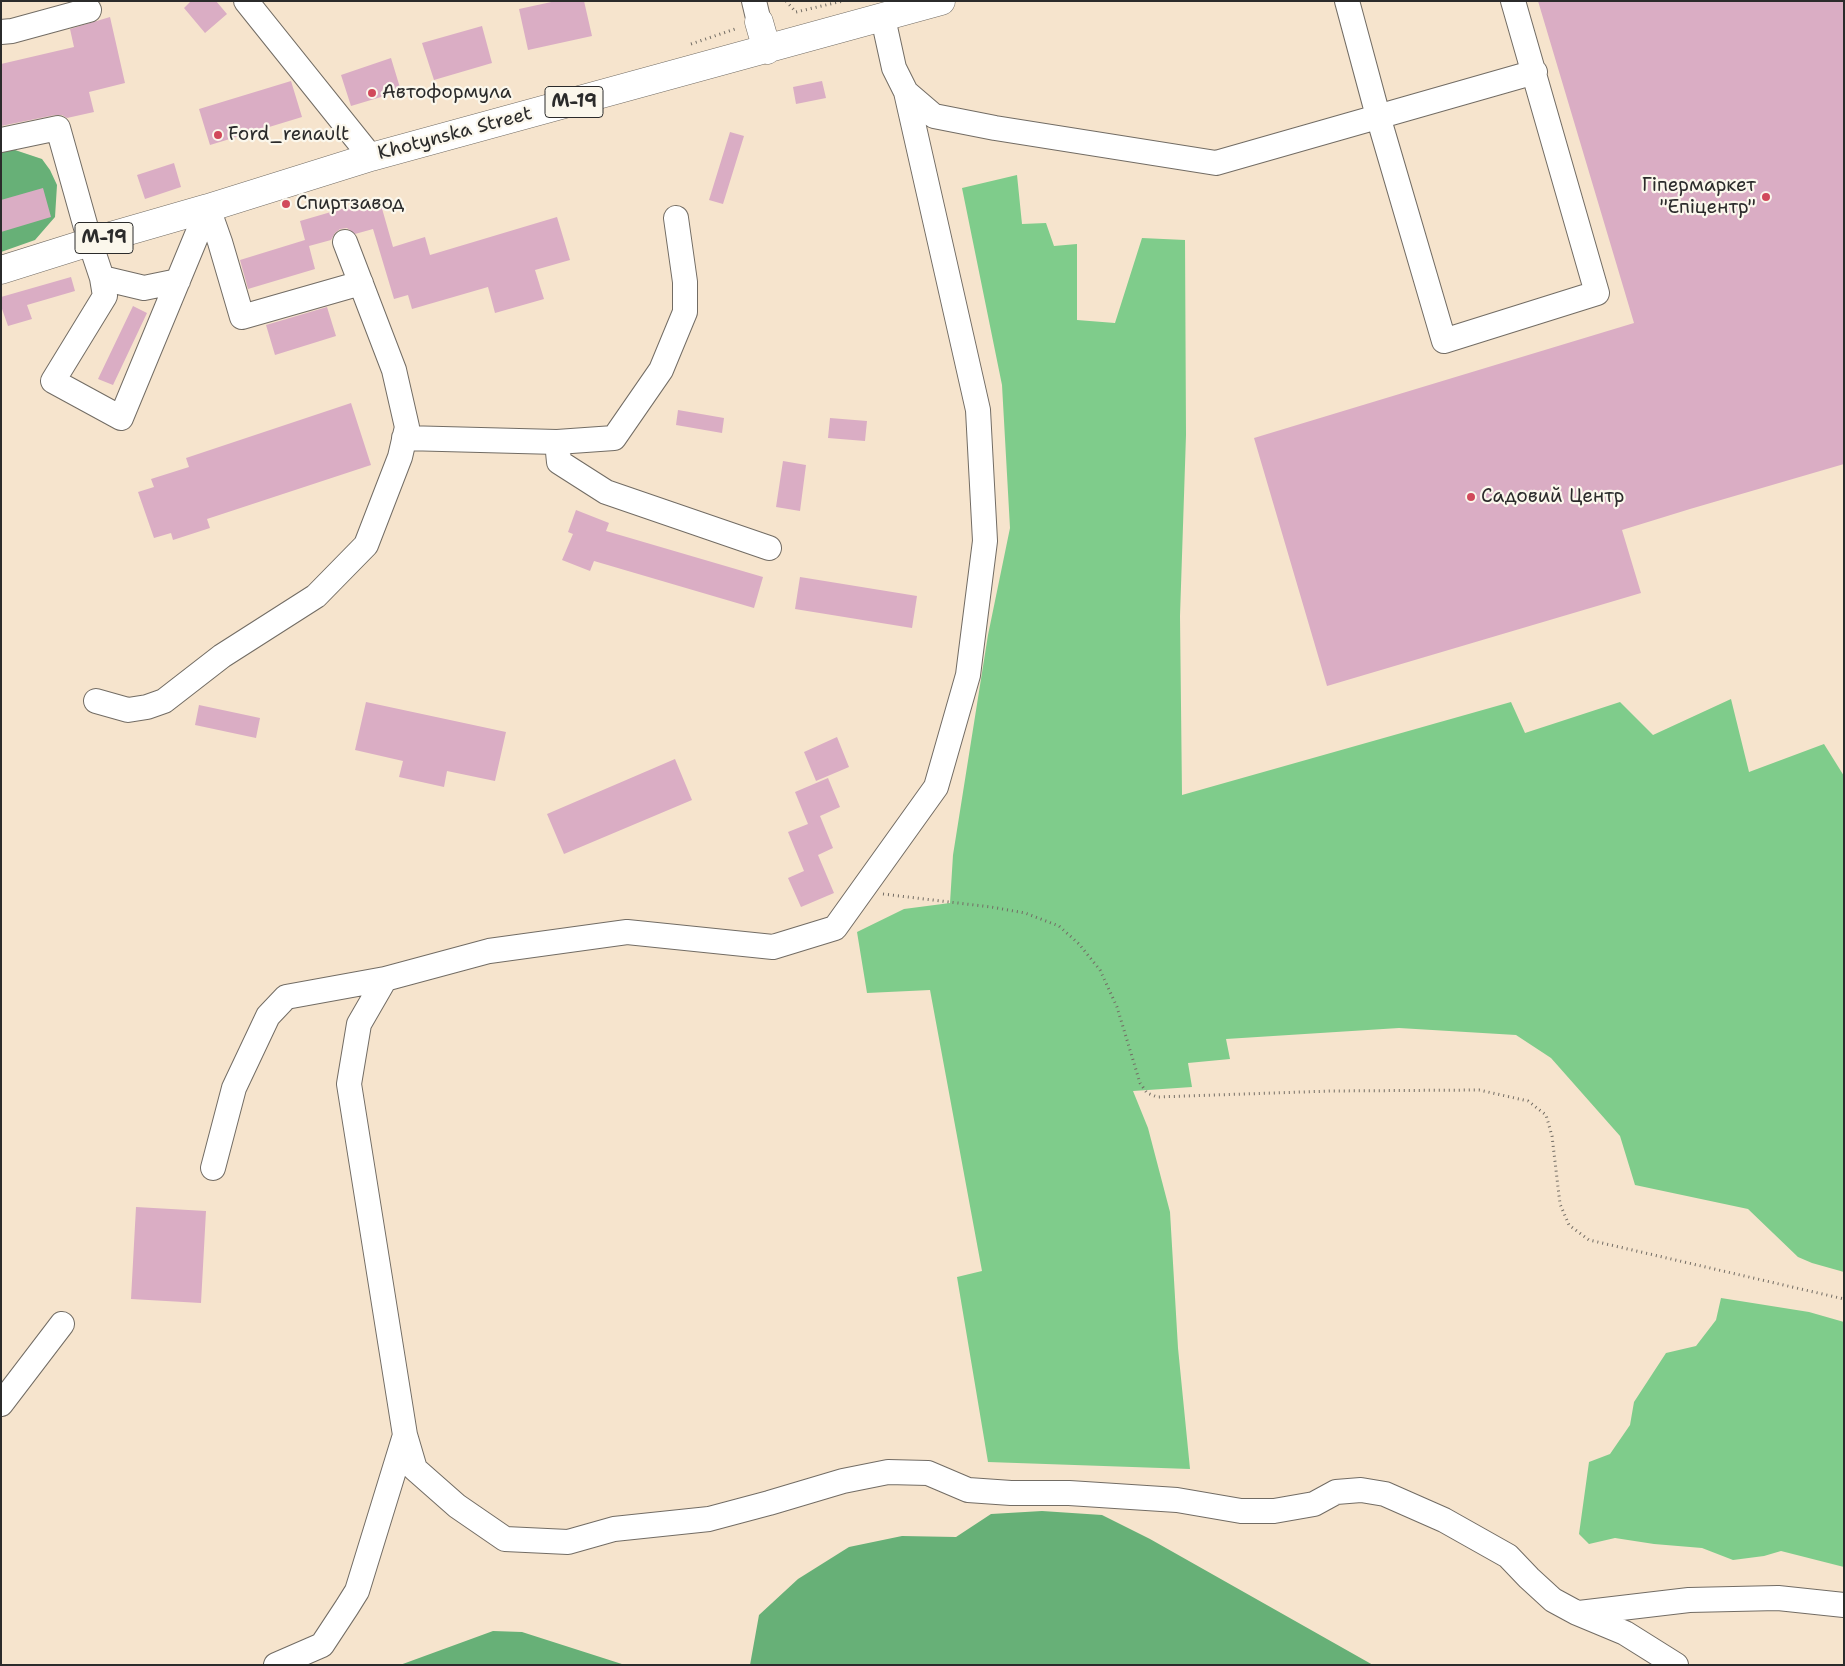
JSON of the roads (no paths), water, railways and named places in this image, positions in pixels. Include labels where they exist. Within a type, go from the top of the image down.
[{"type":"highway","name":"Khotynska Street","points":[[1,270],[371,157],[941,1]]},
{"type":"highway","points":[[757,12],[767,50]]},
{"type":"street","points":[[246,1],[371,157]]},
{"type":"street","points":[[1347,1],[1378,116],[1444,340],[1597,293],[1535,72],[1513,1]]},
{"type":"street","points":[[1,32],[12,31],[89,10]]},
{"type":"street","points":[[212,1168],[234,1088],[268,1016],[286,997],[385,979],[489,951],[627,932],[773,947],[834,928],[863,891],[936,787],[968,675],[985,541],[978,410],[906,92],[894,68],[883,18]]},
{"type":"street","points":[[906,92],[934,116],[995,128],[1216,163],[1535,72]]},
{"type":"street","points":[[1,140],[58,128],[102,278],[105,296],[53,381],[121,418],[208,208]]},
{"type":"street","points":[[208,208],[242,317],[361,283]]},
{"type":"street","points":[[404,438],[557,442],[614,438],[662,370],[685,312],[685,282],[676,218]]},
{"type":"street","points":[[96,701],[128,710],[147,708],[164,701],[222,656],[316,596],[366,545],[400,457],[406,427],[394,370],[345,242]]},
{"type":"street","points":[[102,278],[144,288],[178,281]]},
{"type":"street","points":[[557,442],[559,462],[606,492],[769,548]]},
{"type":"street","points":[[385,979],[359,1024],[349,1084],[405,1435],[415,1469],[457,1506],[505,1539],[568,1542],[614,1529],[709,1519],[844,1481],[888,1472],[928,1473],[968,1490],[1011,1493],[1069,1493],[1177,1500],[1241,1511],[1274,1511],[1314,1504],[1336,1492],[1361,1490],[1385,1494],[1444,1520],[1508,1556],[1553,1600],[1577,1613],[1624,1632],[1676,1665]]},
{"type":"street","points":[[1,1404],[62,1324]]},
{"type":"street","points":[[276,1665],[322,1645],[357,1591],[405,1435]]},
{"type":"street","points":[[1577,1613],[1689,1600],[1778,1598],[1844,1606]]},
{"type":"place","name":"Автоформула","points":[[372,93]]},
{"type":"place","name":"Ford_renault","points":[[218,135]]},
{"type":"place","name":"Гіпермаркет \"Епіцентр\"","points":[[1766,197]]},
{"type":"place","name":"Спиртзавод","points":[[286,204]]},
{"type":"place","name":"Садовий Центр","points":[[1471,497]]}]
